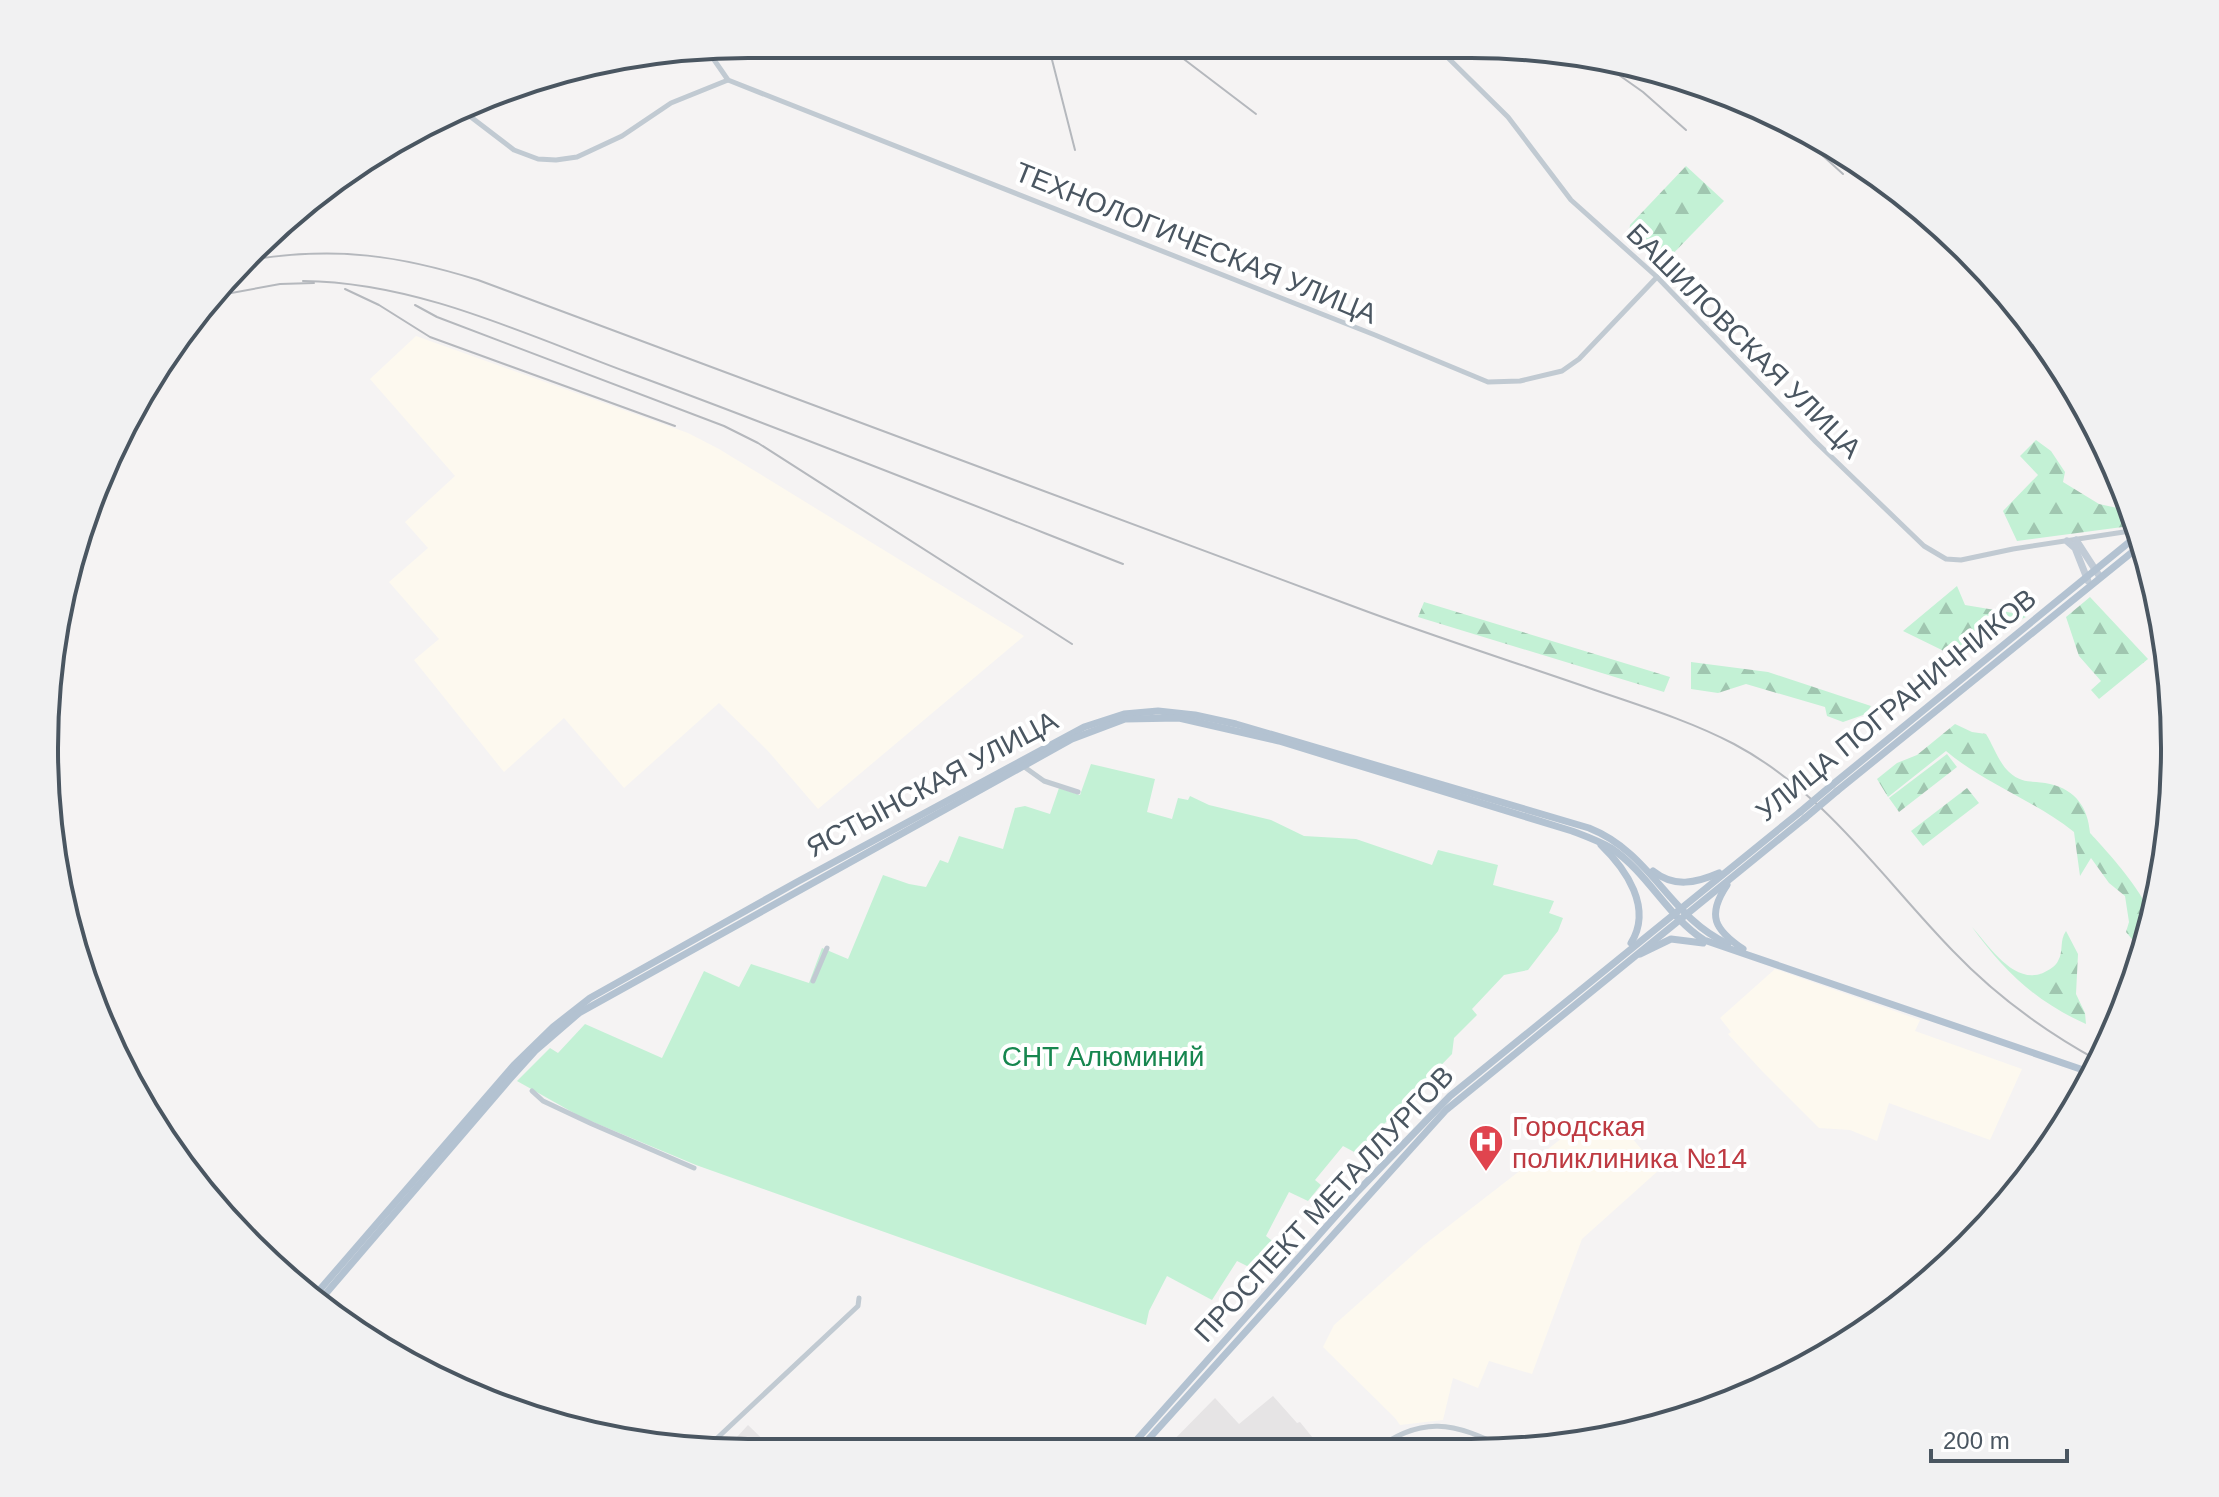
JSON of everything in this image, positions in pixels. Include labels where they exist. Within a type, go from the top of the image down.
[{"type":"main road","points":[[2072,540],[2098,574]]},
{"type":"main road","points":[[2072,540],[2088,582]]},
{"type":"main road","name":"УЛИЦА ПОГРАНИЧНИКОВ","points":[[2098,574],[2129,542]]},
{"type":"main road","name":"УЛИЦА ПОГРАНИЧНИКОВ","points":[[1683,910],[1732,877],[1835,788],[2098,574],[2131,551]]},
{"type":"main road","name":"ЯСТЫНСКАЯ УЛИЦА","points":[[320,1289],[514,1065],[575,1008],[797,882],[1067,735],[1097,721],[1124,714],[1158,711],[1236,724],[1589,828],[1620,843],[1706,932],[1748,953]]},
{"type":"main road","name":"ЯСТЫНСКАЯ УЛИЦА","points":[[325,1294],[509,1080],[547,1040],[579,1013],[1072,739],[1103,725],[1131,718],[1179,718],[1293,746],[1589,837],[1624,859],[1675,916],[1704,940],[1748,953]]},
{"type":"main road","name":"УЛИЦА ПОГРАНИЧНИКОВ","points":[[1683,910],[1732,867],[1802,815]]},
{"type":"main road","points":[[1589,837],[1620,864],[1634,890],[1639,914],[1629,954]]},
{"type":"main road","points":[[1642,863],[1659,876],[1681,883],[1703,880],[1732,867]]},
{"type":"main road","points":[[1732,877],[1716,903],[1715,913],[1724,936],[1748,953]]},
{"type":"main road","name":"ПРОСПЕКТ МЕТАЛЛУРГОВ","points":[[1149,1439],[1446,1110],[1683,910]]},
{"type":"main road","points":[[1629,954],[1678,938],[1748,953],[2082,1069]]},
{"type":"main road","name":"ПРОСПЕКТ МЕТАЛЛУРГОВ","points":[[1138,1439],[1424,1121],[1459,1088],[1629,954]]},
{"type":"main road","points":[[314,1285],[338,1268]]},
{"type":"street","name":"БАШИЛОВСКАЯ УЛИЦА","points":[[1448,58],[1508,117],[1571,200],[1657,277],[1816,442],[1938,556],[1961,560],[2126,533]]},
{"type":"street","points":[[471,117],[514,150],[538,159],[577,157],[622,136],[671,103],[714,83],[728,80],[713,59]]},
{"type":"street","name":"ТЕХНОЛОГИЧЕСКАЯ УЛИЦА","points":[[728,80],[1488,382],[1512,382],[1562,371],[1579,359],[1657,277]]},
{"type":"street","points":[[1023,766],[1044,781],[1078,792]]},
{"type":"street","points":[[813,981],[827,948]]},
{"type":"street","points":[[532,1091],[543,1101],[694,1168]]},
{"type":"street","points":[[717,1438],[858,1306],[859,1298]]},
{"type":"street","points":[[1393,1439],[1404,1432],[1440,1426],[1483,1439]]},
{"type":"shaded area","points":[[416,336],[688,433],[1024,636],[818,809],[768,751],[719,703],[624,788],[564,718],[504,772],[414,660],[439,639],[389,582],[428,548],[405,522],[455,476],[370,379]]},
{"type":"shaded area","points":[[1775,969],[1920,1020],[1915,1031],[2022,1069],[1990,1140],[1889,1103],[1877,1141],[1850,1130],[1819,1128],[1728,1034],[1731,1032],[1720,1018]]},
{"type":"shaded area","points":[[1588,1118],[1620,1124],[1659,1170],[1582,1239],[1532,1374],[1489,1361],[1478,1388],[1453,1378],[1443,1420],[1400,1425],[1323,1347],[1334,1325],[1424,1245]]},
{"type":"shaded area","points":[[1273,1396],[1314,1439],[1175,1439],[1215,1398],[1239,1424]]},
{"type":"shaded area","points":[[748,1425],[762,1439],[748,1439],[735,1439]]},
{"type":"green space","points":[[1686,166],[1724,201],[1664,263],[1629,235],[1630,225]]},
{"type":"green space","points":[[2036,440],[2051,451],[2065,472],[2063,482],[2099,504],[2117,508],[2124,527],[2017,541],[2003,511],[2038,475],[2020,456]]},
{"type":"green space","points":[[1957,586],[1965,605],[2013,613],[2019,610],[2026,617],[1950,654],[1903,631]]},
{"type":"green space","points":[[2090,597],[2148,659],[2099,699],[2091,690],[2101,681],[2079,656],[2066,617]]},
{"type":"green space","points":[[1424,602],[1670,677],[1664,692],[1418,617]]},
{"type":"green space","points":[[1691,662],[1768,672],[1871,706],[1866,714],[1843,722],[1827,716],[1825,707],[1746,684],[1718,693],[1691,689]]},
{"type":"green space","points":[[1955,724],[1986,734],[2002,764],[2014,776],[2059,787],[2074,796],[2087,816],[2090,833],[2144,900],[2133,940],[2126,932],[2129,922],[2125,896],[2109,883],[2091,858],[2080,876],[2074,832],[1946,751],[1888,797],[1877,779],[1897,763],[1917,755]]},
{"type":"green space","points":[[1947,754],[1957,767],[1899,812],[1889,798]]},
{"type":"green space","name":"СНТ Алюминий","points":[[1091,764],[1155,779],[1147,812],[1172,819],[1178,798],[1188,800],[1190,796],[1209,805],[1271,820],[1304,836],[1356,839],[1432,865],[1438,850],[1498,865],[1493,885],[1554,901],[1549,913],[1563,918],[1558,931],[1528,970],[1504,975],[1472,1009],[1477,1015],[1454,1038],[1452,1054],[1356,1153],[1343,1146],[1315,1180],[1321,1185],[1308,1201],[1289,1192],[1266,1236],[1276,1244],[1253,1269],[1237,1261],[1212,1300],[1167,1276],[1149,1311],[1146,1325],[696,1165],[581,1117],[517,1081],[550,1048],[558,1053],[585,1024],[662,1058],[704,971],[739,987],[751,964],[809,983],[822,948],[848,959],[883,875],[926,887],[940,860],[948,863],[959,836],[1003,849],[1015,808],[1025,806],[1050,814],[1059,788],[1080,795]]},
{"type":"green space","points":[[1967,788],[1979,803],[1923,846],[1911,831]]},
{"type":"green space","points":[[1972,927],[2003,962],[2022,974],[2032,975],[2043,973],[2057,963],[2066,931],[2078,954],[2076,994],[2085,1013],[2086,1024],[2052,1006],[2022,984],[1996,958]]},
{"type":"railway","points":[[1052,58],[1075,150]]},
{"type":"railway","points":[[1182,58],[1256,114]]},
{"type":"railway","points":[[1618,74],[1686,130]]},
{"type":"railway","points":[[1821,154],[1843,174]]},
{"type":"railway","points":[[262,258],[314,254],[368,256],[421,264],[478,280],[1384,618],[1699,728],[1734,744],[1797,787],[1851,838],[1986,983],[2040,1025],[2089,1055]]},
{"type":"railway","points":[[303,281],[387,290],[468,312],[813,442],[1123,564]]},
{"type":"railway","points":[[229,293],[280,284],[314,283]]},
{"type":"railway","points":[[345,289],[379,305],[430,337],[675,426]]},
{"type":"railway","points":[[415,305],[437,317],[724,426],[758,443],[1072,644]]},
{"type":"place","name":"Городская поликлиника №14","points":[[1486,1173]]}]
